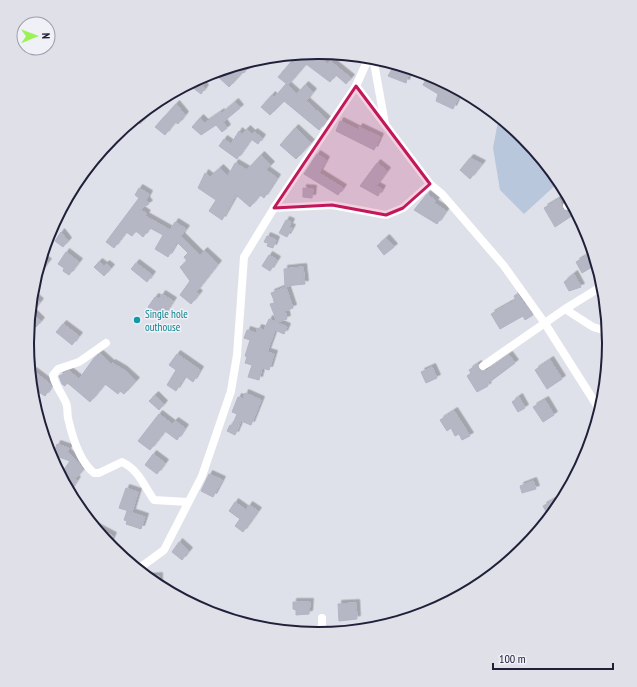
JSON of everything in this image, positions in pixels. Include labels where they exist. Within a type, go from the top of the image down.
[{"type":"street","points":[[142,566],[164,550],[187,502],[202,476],[231,391],[237,355],[244,257],[274,208],[356,86],[366,63]]},
{"type":"street","points":[[375,64],[386,125]]},
{"type":"street","points":[[356,86],[430,184],[446,199],[504,266],[544,322],[596,405]]},
{"type":"street","points":[[274,208],[332,205],[386,215],[403,208],[430,184]]},
{"type":"street","points":[[483,366],[544,322],[598,289]]},
{"type":"street","points":[[566,309],[593,327],[602,330]]},
{"type":"street","points":[[106,343],[79,362],[58,369],[53,375],[55,384],[66,403],[68,419],[82,457],[89,470],[94,473],[99,473],[122,462],[131,466],[148,488],[154,500],[187,502]]},
{"type":"street","points":[[322,618],[322,628]]},
{"type":"highlighted area","points":[[356,86],[430,184],[403,208],[386,215],[332,205],[274,208]]},
{"type":"shaded area","points":[[498,123],[520,142],[555,185],[524,214],[500,190],[493,148]]},
{"type":"building","points":[[318,59],[323,59],[328,64],[330,61],[351,78],[346,84],[336,75],[330,82],[306,64],[288,85],[278,77],[292,60]]},
{"type":"building","points":[[247,68],[244,73],[243,72],[229,87],[219,77]]},
{"type":"building","points":[[392,69],[409,74],[406,83],[388,76]]},
{"type":"building","points":[[426,80],[459,96],[453,109],[436,101],[438,94],[423,85]]},
{"type":"building","points":[[205,83],[203,86],[205,88],[201,94],[193,88]]},
{"type":"building","points":[[286,84],[297,94],[305,85],[313,92],[306,101],[327,120],[319,130],[284,101],[270,115],[261,107],[272,95],[274,98]]},
{"type":"building","points":[[235,102],[240,108],[223,122],[227,128],[222,132],[216,125],[201,135],[192,127],[200,118],[205,123],[221,112],[221,114]]},
{"type":"building","points":[[176,104],[185,115],[178,124],[175,122],[165,135],[155,127]]},
{"type":"building","points":[[340,121],[358,130],[359,127],[380,137],[374,150],[336,131]]},
{"type":"building","points":[[295,128],[311,143],[296,159],[280,145]]},
{"type":"building","points":[[247,129],[252,134],[254,132],[262,138],[258,144],[251,139],[237,159],[219,146],[224,139],[231,144],[239,131],[242,134]]},
{"type":"building","points":[[317,154],[326,160],[319,173],[343,188],[338,195],[304,174]]},
{"type":"building","points":[[261,155],[271,165],[266,170],[277,178],[264,198],[260,195],[250,207],[236,195],[222,220],[209,211],[216,200],[198,188],[205,173],[210,177],[220,168],[228,176],[235,163],[247,170]]},
{"type":"building","points":[[470,158],[482,164],[470,179],[460,170]]},
{"type":"building","points":[[377,163],[387,171],[376,186],[382,189],[378,196],[360,186]]},
{"type":"building","points":[[139,188],[149,194],[146,200],[149,204],[140,209],[147,214],[145,216],[170,230],[175,222],[186,229],[181,236],[200,255],[204,251],[218,264],[196,292],[199,294],[191,304],[180,295],[190,281],[180,267],[187,261],[184,257],[188,253],[177,242],[168,257],[155,249],[163,235],[150,228],[143,237],[136,231],[132,236],[126,232],[114,248],[106,242],[139,198],[135,195]]},
{"type":"building","points":[[303,188],[313,189],[312,198],[303,197]]},
{"type":"building","points":[[427,194],[436,201],[434,203],[446,211],[437,224],[414,210]]},
{"type":"building","points":[[559,199],[563,210],[570,211],[573,215],[555,227],[544,208]]},
{"type":"building","points":[[286,220],[291,222],[289,227],[292,228],[287,237],[279,233]]},
{"type":"building","points":[[61,232],[68,241],[63,247],[55,241]]},
{"type":"building","points":[[267,236],[276,240],[273,248],[267,246],[268,243],[264,242]]},
{"type":"building","points":[[386,238],[394,247],[384,255],[377,246]]},
{"type":"building","points":[[66,252],[79,262],[69,275],[63,271],[64,268],[58,264]]},
{"type":"building","points":[[269,255],[277,260],[270,271],[262,266]]},
{"type":"building","points":[[589,255],[592,267],[582,273],[576,262]]},
{"type":"building","points":[[99,262],[104,266],[106,264],[111,268],[104,276],[94,267]]},
{"type":"building","points":[[136,263],[152,275],[147,282],[131,269]]},
{"type":"building","points":[[303,267],[305,284],[285,286],[284,269]]},
{"type":"building","points":[[574,274],[581,287],[569,291],[564,282]]},
{"type":"building","points":[[286,287],[293,308],[285,311],[287,319],[277,322],[270,304],[275,303],[271,293]]},
{"type":"building","points":[[162,294],[173,301],[163,316],[148,307],[155,297],[159,299]]},
{"type":"building","points":[[517,294],[533,315],[525,320],[523,316],[500,329],[491,314],[516,300],[514,296]]},
{"type":"building","points":[[37,299],[40,302],[36,307]]},
{"type":"building","points":[[36,316],[41,321],[36,327],[35,326]]},
{"type":"building","points":[[269,319],[287,327],[284,334],[275,330],[267,352],[274,354],[269,370],[262,368],[259,380],[248,377],[252,365],[245,363],[247,357],[245,356],[250,340],[244,338],[247,330],[256,333],[258,328],[264,330]]},
{"type":"building","points":[[63,324],[79,336],[72,345],[56,332]]},
{"type":"building","points":[[100,354],[111,364],[112,363],[124,370],[136,381],[124,394],[120,391],[118,394],[105,384],[90,402],[67,383],[65,386],[62,384],[59,376],[69,371],[79,379],[94,358]]},
{"type":"building","points":[[177,354],[200,370],[193,382],[185,376],[176,391],[167,385],[176,370],[169,365]]},
{"type":"building","points":[[509,355],[515,363],[487,384],[488,386],[477,392],[467,376],[471,373],[469,370],[478,364],[480,371],[486,371]]},
{"type":"building","points":[[550,360],[562,379],[547,389],[535,370]]},
{"type":"building","points":[[432,367],[437,378],[426,383],[421,372]]},
{"type":"building","points":[[36,373],[49,383],[51,387],[45,396],[38,391]]},
{"type":"building","points":[[245,393],[261,400],[251,425],[241,421],[235,435],[227,431],[230,425],[232,426],[237,414],[232,412],[238,397],[243,399]]},
{"type":"building","points":[[155,395],[164,404],[159,410],[149,401]]},
{"type":"building","points":[[519,397],[525,408],[518,412],[512,402]]},
{"type":"building","points":[[545,400],[554,415],[543,422],[533,407]]},
{"type":"building","points":[[454,411],[470,436],[462,440],[459,434],[455,436],[451,428],[447,431],[440,420]]},
{"type":"building","points":[[159,414],[172,424],[175,421],[185,428],[177,440],[165,431],[150,450],[138,441]]},
{"type":"building","points":[[57,444],[69,448],[67,452],[77,461],[83,470],[75,479],[77,480],[72,487],[64,470],[70,461],[58,457],[55,450]]},
{"type":"building","points":[[153,454],[165,463],[157,474],[145,465]]},
{"type":"building","points":[[209,474],[222,480],[213,497],[201,491]]},
{"type":"building","points":[[533,481],[536,489],[522,493],[520,486]]},
{"type":"building","points":[[126,488],[138,492],[132,512],[119,508]]},
{"type":"building","points":[[558,498],[547,513],[543,506]]},
{"type":"building","points":[[235,502],[246,510],[249,505],[258,511],[243,532],[235,526],[240,519],[229,511]]},
{"type":"building","points":[[127,511],[145,517],[141,529],[126,524],[127,521],[124,520]]},
{"type":"building","points":[[106,532],[113,536],[112,539]]},
{"type":"building","points":[[179,542],[189,551],[182,560],[172,552]]},
{"type":"building","points":[[293,602],[310,602],[309,614],[296,615],[296,610],[293,609]]},
{"type":"building","points":[[356,603],[357,619],[339,621],[338,604]]},
{"type":"place","name":"Single hole outhouse","points":[[137,320]]}]
